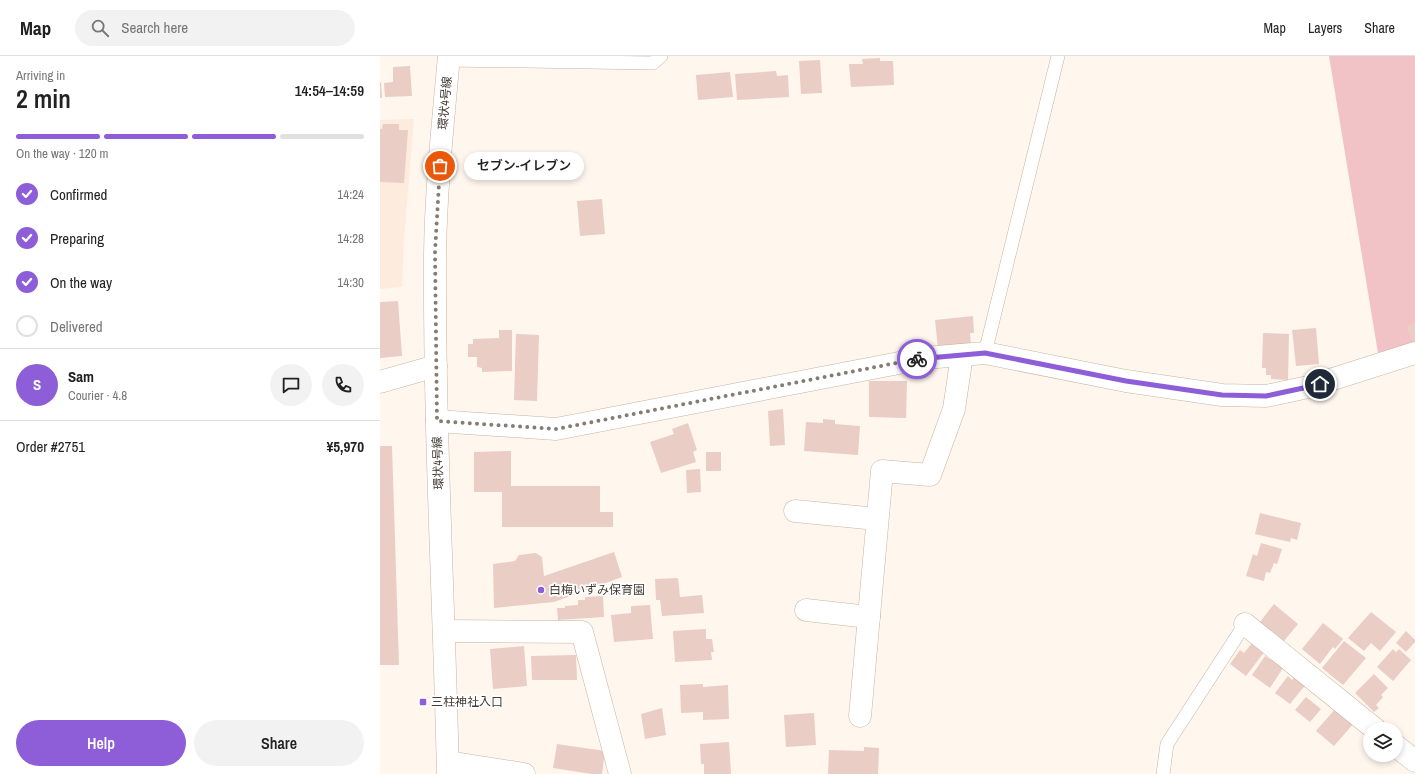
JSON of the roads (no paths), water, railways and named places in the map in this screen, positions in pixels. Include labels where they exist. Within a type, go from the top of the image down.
[{"type":"street","name":"環状4号線","points":[[448,768],[437,421],[435,252],[441,152],[449,58]]},
{"type":"street","points":[[437,421],[556,429],[925,358],[985,353],[1126,381],[1222,395],[1266,396],[1308,387],[1415,352]]},
{"type":"street","points":[[860,716],[882,471],[930,475],[954,409],[962,355]]},
{"type":"street","points":[[380,382],[436,366]]},
{"type":"street","points":[[795,511],[877,519]]},
{"type":"street","points":[[806,610],[869,617]]},
{"type":"street","points":[[1244,624],[1366,722]]},
{"type":"street","points":[[444,631],[582,632],[620,774]]},
{"type":"street","points":[[1403,752],[1415,761]]},
{"type":"street","points":[[448,768],[524,774]]},
{"type":"lane","points":[[449,58],[653,63],[661,56]]},
{"type":"lane","points":[[985,353],[1058,56]]},
{"type":"lane","points":[[1163,774],[1166,744],[1244,624]]},
{"type":"place","name":"セブン-イレブン","points":[[440,166]]},
{"type":"place","name":"白梅いずみ保育園","points":[[541,590]]},
{"type":"place","name":"三柱神社入口","points":[[423,702]]}]
